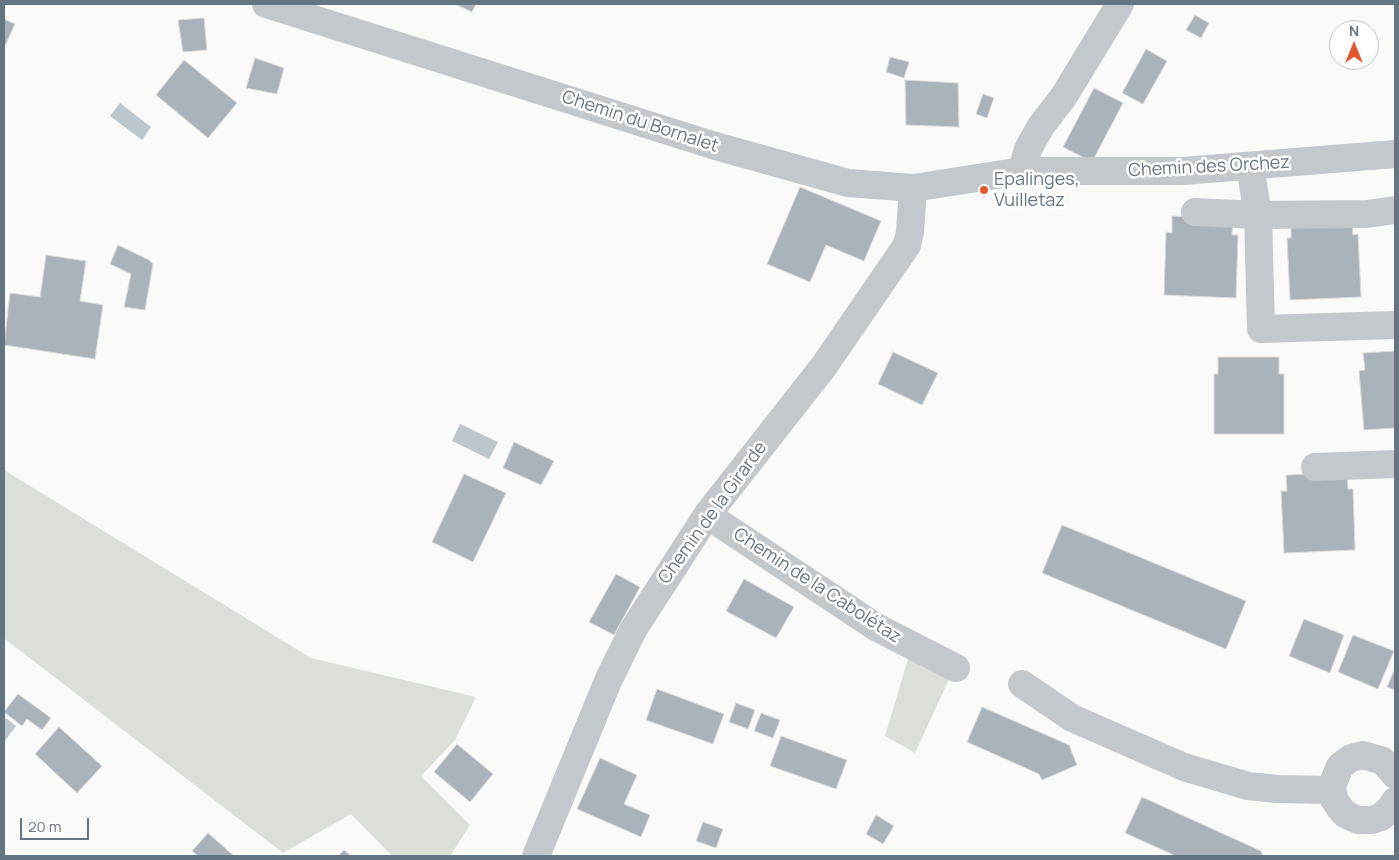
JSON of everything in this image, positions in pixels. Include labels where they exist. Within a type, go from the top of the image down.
[{"type":"street","name":"Chemin du Bornalet","points":[[266,4],[712,145],[848,184],[913,188],[1022,171]]},
{"type":"street","points":[[1022,171],[1028,149],[1041,126],[1064,96],[1120,4]]},
{"type":"street","name":"Chemin des Orchez","points":[[1022,171],[1122,172],[1250,166],[1395,154]]},
{"type":"street","points":[[1250,166],[1258,215],[1261,329],[1395,325]]},
{"type":"street","name":"Chemin de la Girarde","points":[[536,856],[622,652],[654,594],[824,366],[907,245],[910,232],[913,188]]},
{"type":"street","points":[[1195,212],[1258,215],[1366,214],[1395,210]]},
{"type":"street","points":[[1315,467],[1395,464]]},
{"type":"street","name":"Chemin de la Cabolétaz","points":[[712,518],[876,627],[956,668]]},
{"type":"street","points":[[1022,684],[1072,718],[1184,767],[1248,786],[1277,789],[1332,790]]},
{"type":"street","points":[[1395,775],[1387,763],[1380,758],[1359,756],[1340,766],[1334,777],[1332,790],[1334,799],[1342,811],[1358,820],[1372,820],[1380,817],[1388,811],[1395,800]]},
{"type":"shaded area","points":[[120,103],[151,127],[142,140],[110,116]]},
{"type":"shaded area","points":[[460,424],[498,442],[489,459],[452,441]]},
{"type":"shaded area","points":[[4,470],[311,658],[476,697],[455,740],[421,776],[470,825],[450,856],[392,856],[351,814],[283,853],[4,640]]},
{"type":"shaded area","points":[[910,652],[951,675],[915,753],[885,736]]},
{"type":"shaded area","points":[[6,718],[16,726],[4,742],[4,721]]},
{"type":"building","points":[[455,4],[476,4],[472,12]]},
{"type":"building","points":[[1195,15],[1209,23],[1201,38],[1186,30]]},
{"type":"building","points":[[204,18],[207,50],[183,52],[178,20]]},
{"type":"building","points":[[4,19],[15,24],[4,48]]},
{"type":"building","points":[[1146,49],[1167,61],[1143,104],[1122,93]]},
{"type":"building","points":[[890,57],[909,62],[904,78],[886,72]]},
{"type":"building","points":[[255,58],[284,68],[277,94],[246,88]]},
{"type":"building","points":[[184,60],[237,103],[208,138],[156,95]]},
{"type":"building","points":[[905,80],[958,83],[959,127],[906,125]]},
{"type":"building","points":[[1094,88],[1123,103],[1092,162],[1063,147]]},
{"type":"building","points":[[983,94],[994,98],[987,118],[976,114]]},
{"type":"building","points":[[800,187],[881,221],[864,261],[826,245],[810,282],[767,264]]},
{"type":"building","points":[[1172,216],[1233,218],[1232,235],[1238,235],[1236,298],[1164,295],[1166,232],[1172,233]]},
{"type":"building","points":[[1352,223],[1353,235],[1358,234],[1361,297],[1290,300],[1287,238],[1291,238],[1291,226]]},
{"type":"building","points":[[118,245],[149,260],[153,264],[145,310],[124,307],[131,274],[110,264]]},
{"type":"building","points":[[46,255],[86,261],[80,301],[103,305],[95,359],[4,345],[10,293],[40,297]]},
{"type":"building","points":[[1395,351],[1395,428],[1364,430],[1359,371],[1365,370],[1363,353]]},
{"type":"building","points":[[893,352],[938,373],[922,405],[878,384]]},
{"type":"building","points":[[1218,357],[1279,357],[1279,374],[1284,374],[1284,434],[1214,434],[1214,374],[1218,374]]},
{"type":"building","points":[[514,442],[554,461],[541,485],[503,468]]},
{"type":"building","points":[[1347,472],[1348,489],[1353,489],[1355,550],[1284,553],[1281,491],[1287,491],[1286,475]]},
{"type":"building","points":[[464,474],[506,493],[473,562],[432,542]]},
{"type":"building","points":[[1062,525],[1246,601],[1226,649],[1042,573]]},
{"type":"building","points":[[616,574],[640,587],[614,635],[589,622]]},
{"type":"building","points":[[744,579],[794,607],[776,638],[726,611]]},
{"type":"building","points":[[1304,619],[1344,635],[1330,673],[1289,656]]},
{"type":"building","points":[[1353,635],[1394,651],[1378,689],[1338,672]]},
{"type":"building","points":[[1395,668],[1395,690],[1387,687]]},
{"type":"building","points":[[657,689],[724,714],[713,744],[646,720]]},
{"type":"building","points":[[18,694],[51,718],[42,730],[27,719],[22,726],[4,712]]},
{"type":"building","points":[[736,703],[755,710],[748,729],[729,722]]},
{"type":"building","points":[[982,707],[1069,745],[1077,765],[1042,780],[1039,774],[967,742]]},
{"type":"building","points":[[761,713],[780,720],[773,738],[754,731]]},
{"type":"building","points":[[59,727],[102,766],[77,793],[35,754]]},
{"type":"building","points":[[781,736],[847,760],[836,789],[770,766]]},
{"type":"building","points":[[457,744],[493,774],[470,802],[434,772]]},
{"type":"building","points":[[600,758],[637,775],[624,804],[650,815],[641,837],[577,809]]},
{"type":"building","points":[[1142,797],[1261,851],[1263,856],[1176,856],[1125,833]]},
{"type":"building","points":[[876,815],[894,826],[883,844],[866,834]]},
{"type":"building","points":[[703,822],[723,829],[716,848],[696,841]]},
{"type":"building","points":[[208,833],[234,856],[198,856],[192,851]]},
{"type":"building","points":[[344,850],[351,856],[338,856]]},
{"type":"place","name":"Epalinges, Vuilletaz","points":[[984,190]]}]
